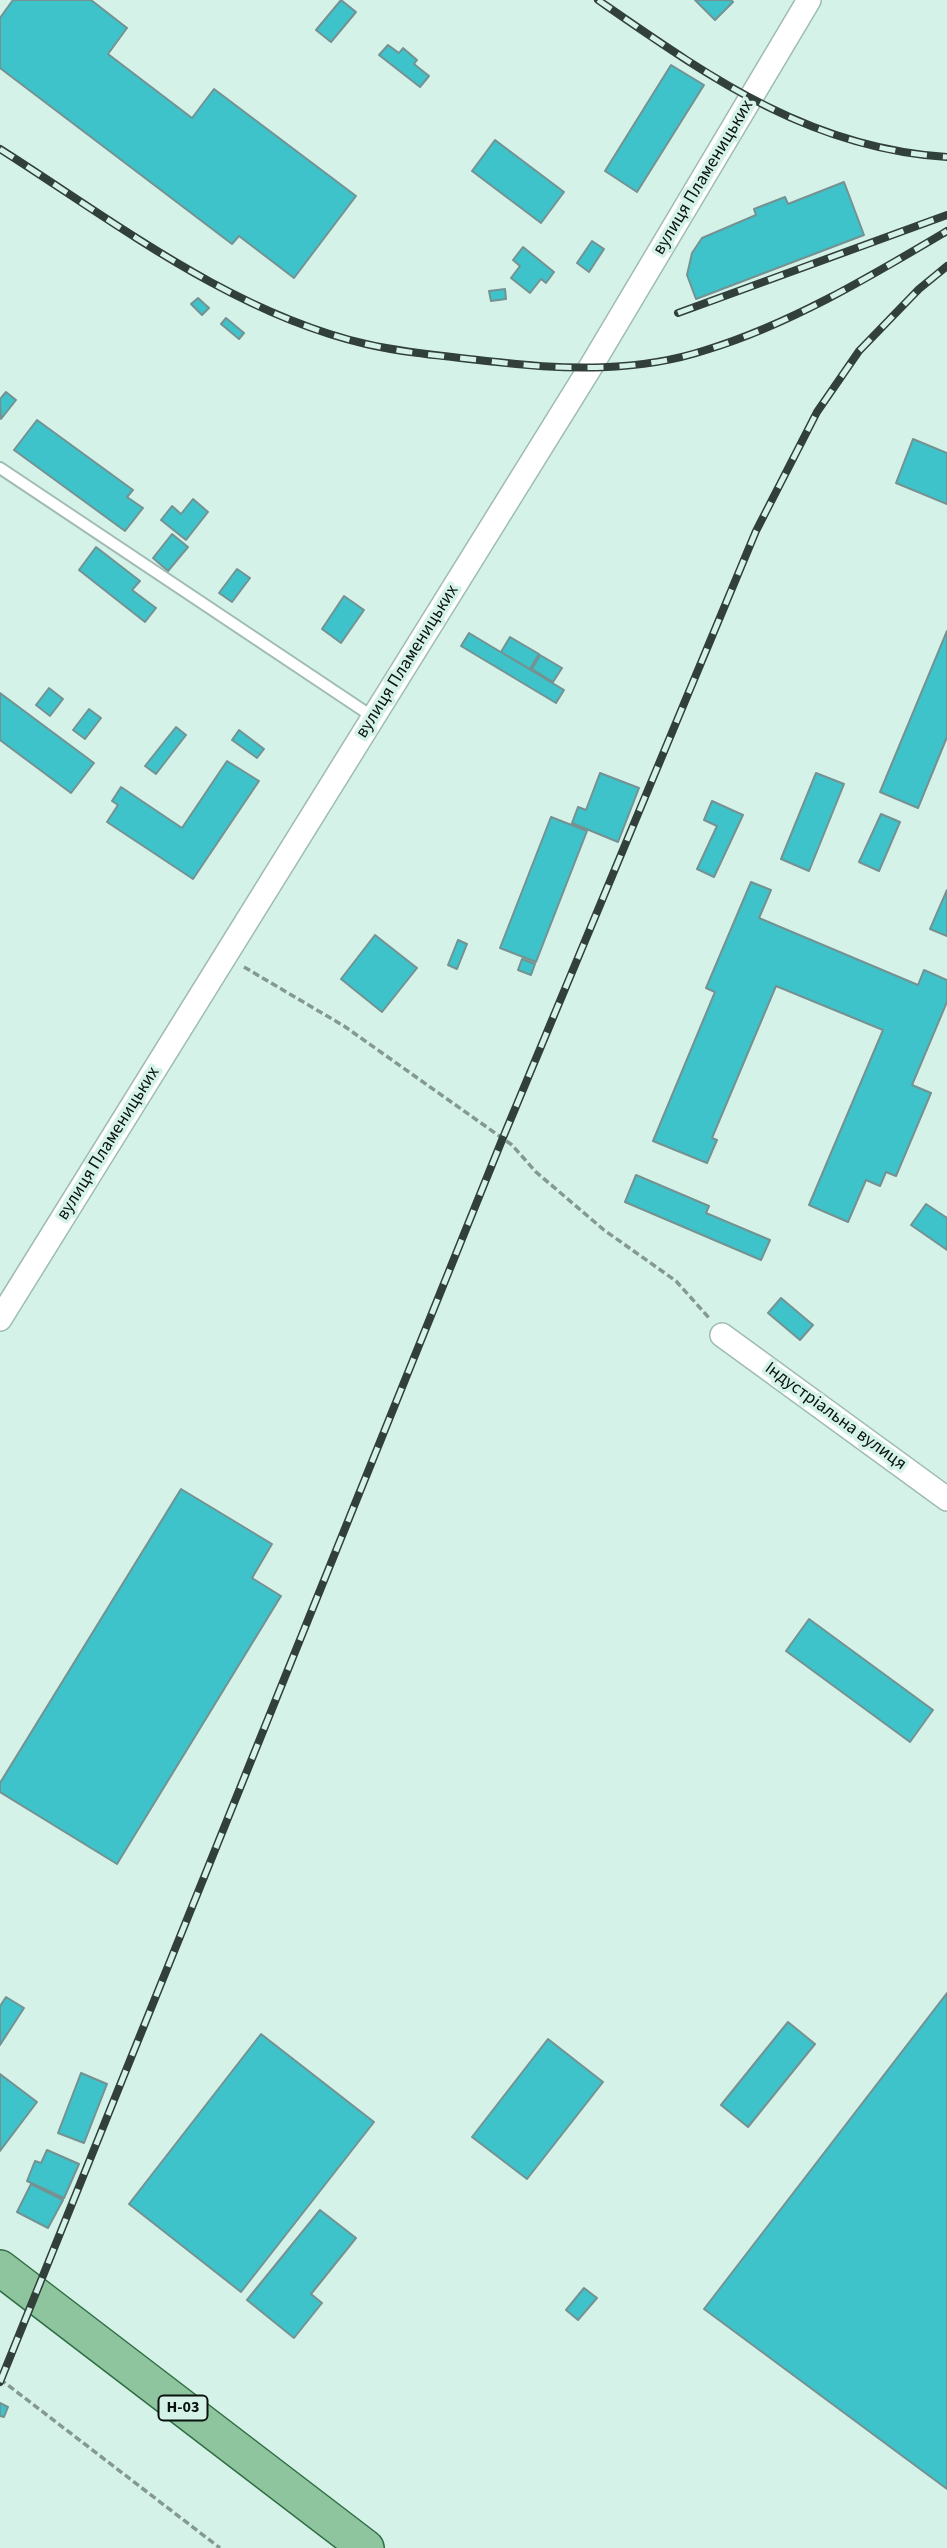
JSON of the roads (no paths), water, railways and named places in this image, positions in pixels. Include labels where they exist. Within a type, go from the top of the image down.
[{"type":"main road","name":"Н-03","points":[[0,2268],[366,2548]]},
{"type":"street","name":"вулиця Пламеницьких","points":[[0,1319],[590,368],[809,0]]},
{"type":"street","name":"Індустріальна вулиця","points":[[722,1335],[947,1499]]},
{"type":"lane","points":[[0,468],[374,717]]},
{"type":"railway","points":[[598,0],[720,81],[804,123],[849,139],[897,151],[947,157]]},
{"type":"railway","points":[[0,149],[131,235],[222,288],[268,311],[317,330],[366,344],[432,355],[523,365],[576,368],[629,366],[706,350],[800,313],[860,282],[947,231]]},
{"type":"railway","points":[[678,313],[947,215]]},
{"type":"railway","points":[[0,2382],[502,1140],[756,531],[817,412],[859,351],[919,289],[947,266]]}]
